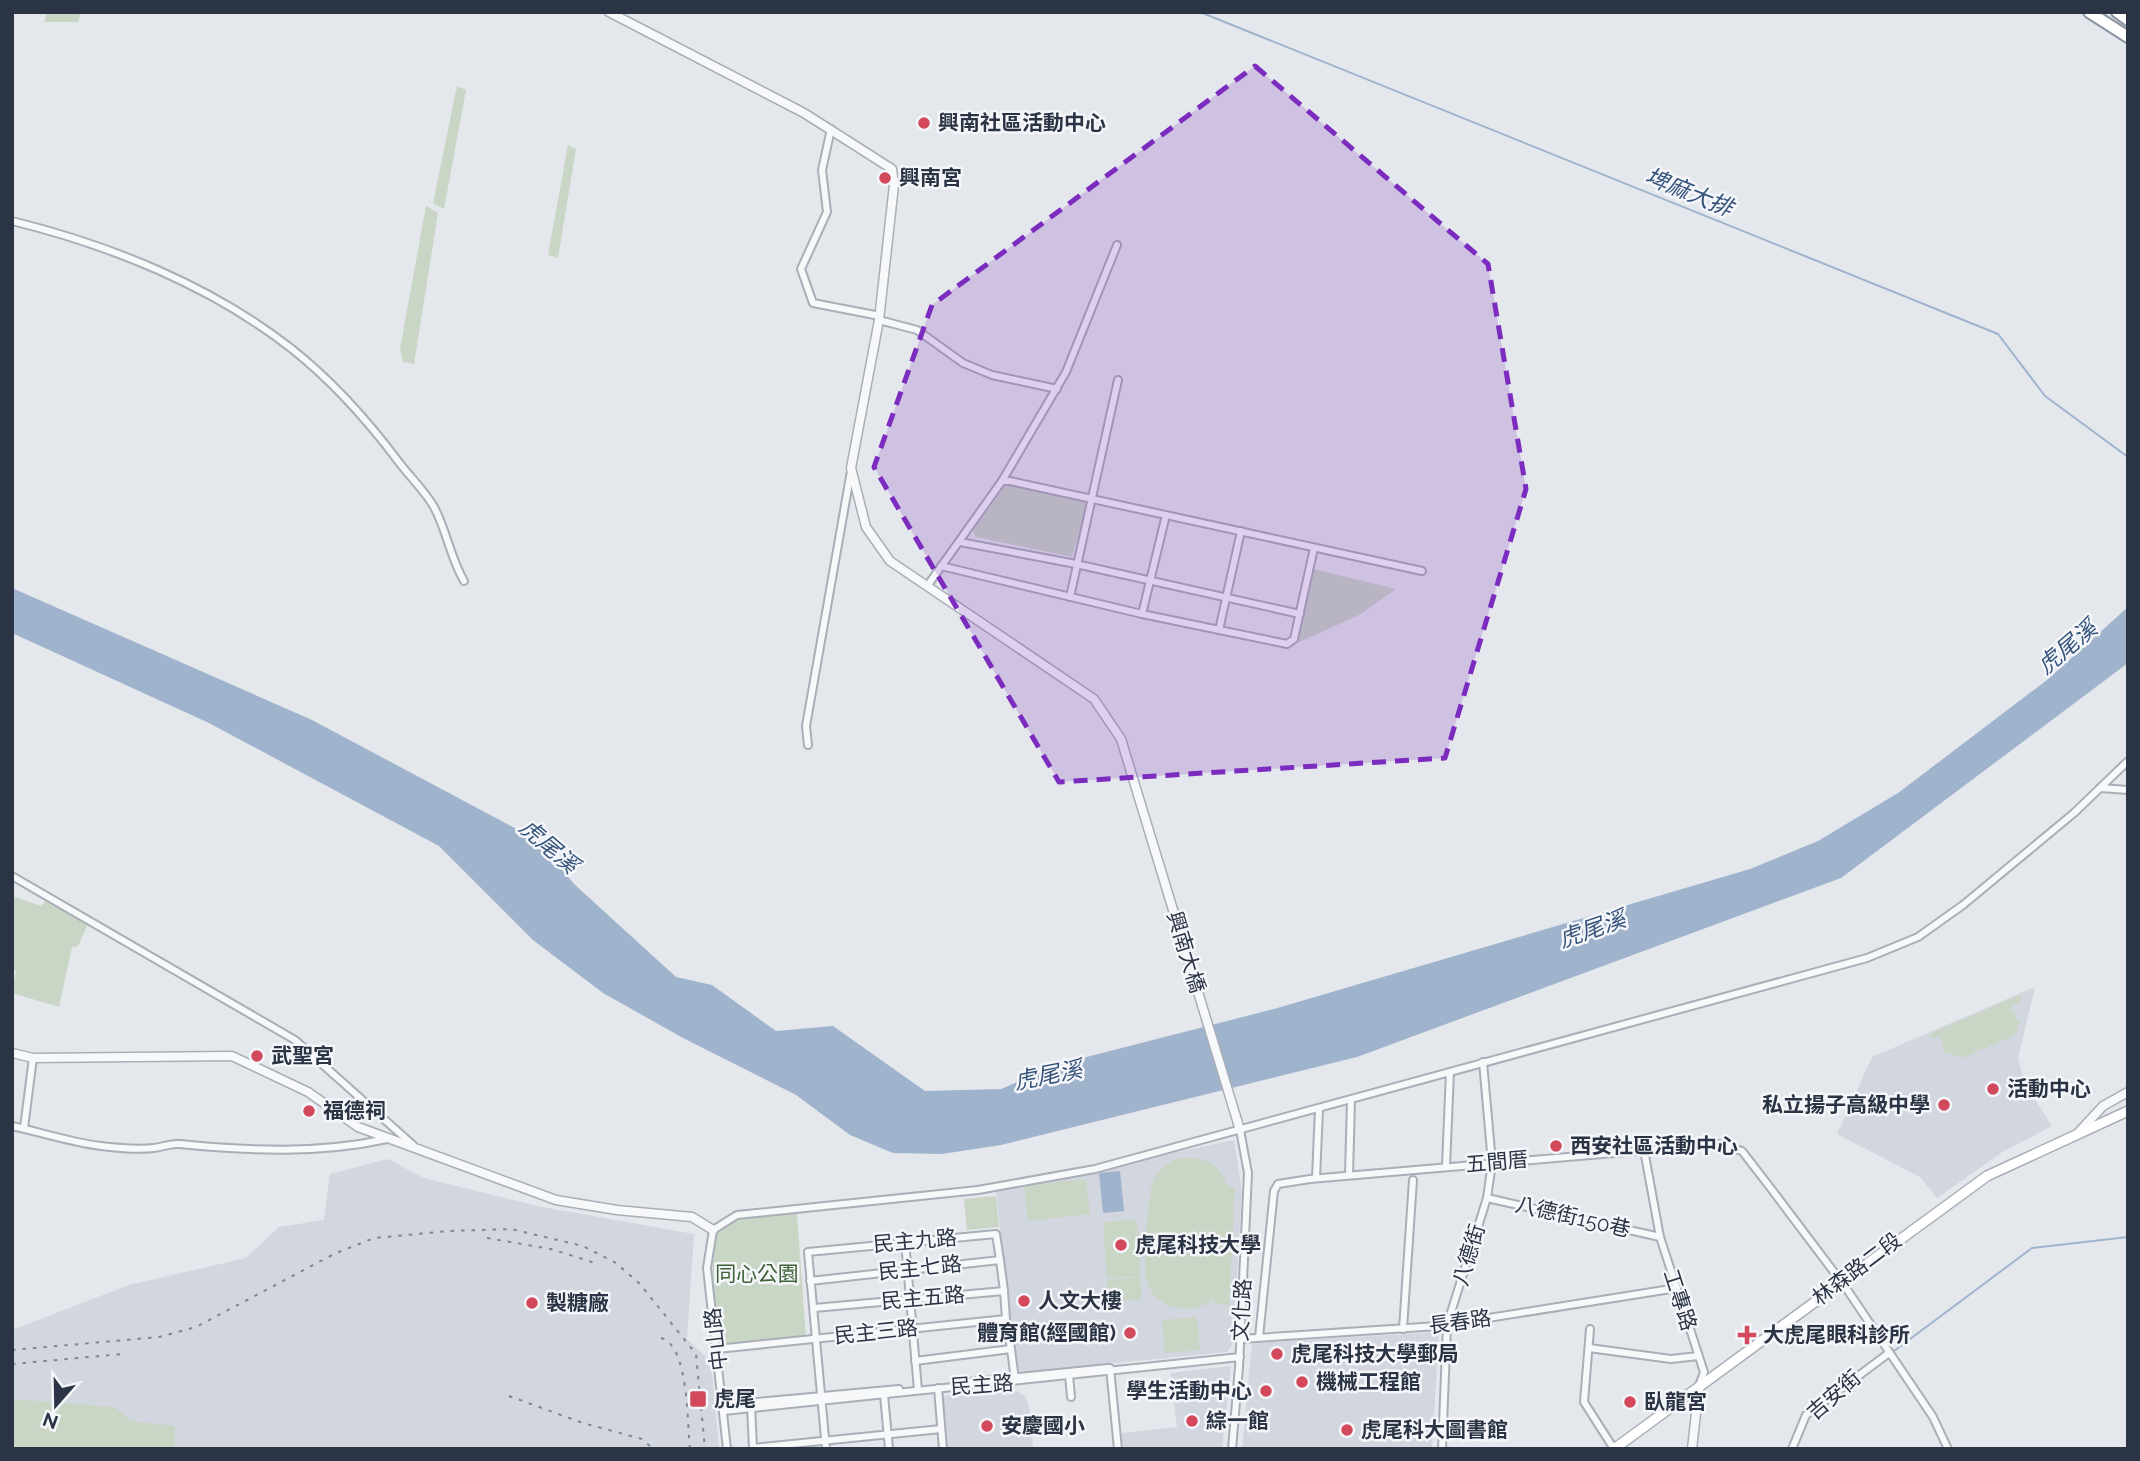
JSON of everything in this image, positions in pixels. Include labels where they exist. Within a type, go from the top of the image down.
[{"type":"highway","points":[[2089,12],[2128,37]]},
{"type":"highway","points":[[2117,12],[2128,20]]},
{"type":"main road","name":"林森路二段","points":[[1614,1449],[1987,1176],[2128,1111]]},
{"type":"street","points":[[609,12],[778,99],[831,130],[894,173],[879,318],[806,726],[808,745]]},
{"type":"street","points":[[831,130],[822,170],[827,212],[800,268],[813,303],[917,330],[963,363],[992,375],[1057,389]]},
{"type":"street","points":[[12,221],[60,233],[177,280],[217,299],[291,348],[374,430],[434,507],[452,561],[464,581]]},
{"type":"street","points":[[928,585],[1002,481],[1057,389],[1117,244]]},
{"type":"street","points":[[1070,597],[1118,380]]},
{"type":"street","name":"興南大橋","points":[[851,468],[854,490],[874,542],[890,561],[1094,699],[1121,739],[1240,1130]]},
{"type":"street","points":[[1002,481],[1422,571]]},
{"type":"street","points":[[1142,614],[1166,515]]},
{"type":"street","points":[[1219,630],[1241,531]]},
{"type":"street","points":[[960,542],[1076,564],[1300,614]]},
{"type":"street","points":[[941,566],[1142,614],[1287,644],[1294,639],[1314,548]]},
{"type":"street","points":[[12,1052],[33,1058],[232,1056],[308,1092],[358,1126],[556,1200],[617,1210],[691,1217],[713,1230],[737,1215],[833,1207],[1047,1179],[1319,1109],[1827,970],[1918,937],[1963,905],[2128,761]]},
{"type":"street","points":[[2100,788],[2128,790]]},
{"type":"street","points":[[12,876],[295,1040],[419,1150]]},
{"type":"street","points":[[24,1128],[33,1058]]},
{"type":"street","name":"八德街","points":[[1442,1449],[1447,1325],[1487,1198],[1492,1163],[1483,1062]]},
{"type":"street","points":[[1446,1166],[1450,1072]]},
{"type":"street","points":[[2078,1133],[2103,1106],[2128,1092]]},
{"type":"street","points":[[1349,1175],[1351,1100]]},
{"type":"street","points":[[1316,1178],[1319,1109]]},
{"type":"street","points":[[12,1126],[99,1146],[152,1149],[177,1143],[204,1149],[258,1151],[346,1148],[387,1138]]},
{"type":"street","name":"文化路","points":[[1232,1449],[1240,1357],[1248,1173],[1240,1130]]},
{"type":"street","name":"五間厝","points":[[1349,1175],[1709,1143],[1742,1151],[1840,1282],[1933,1417],[1948,1449]]},
{"type":"street","name":"工專路","points":[[1644,1150],[1660,1237],[1704,1372],[1699,1386],[1692,1449]]},
{"type":"street","name":"文化路","points":[[1259,1337],[1274,1191],[1278,1184],[1349,1175]]},
{"type":"street","points":[[1404,1329],[1413,1180]]},
{"type":"street","name":"八德街150巷","points":[[1487,1198],[1660,1237]]},
{"type":"street","name":"中山路","points":[[713,1230],[707,1268],[727,1449]]},
{"type":"street","name":"民主九路","points":[[810,1282],[808,1252],[996,1234],[1000,1260]]},
{"type":"street","points":[[905,1241],[918,1388]]},
{"type":"street","points":[[824,1399],[1015,1380],[1000,1260]]},
{"type":"street","name":"民主七路","points":[[810,1282],[907,1268],[1000,1260]]},
{"type":"street","points":[[810,1282],[824,1399],[826,1449]]},
{"type":"street","name":"長春路","points":[[1241,1339],[1447,1325],[1677,1288]]},
{"type":"street","name":"民主五路","points":[[814,1308],[1004,1291]]},
{"type":"street","name":"民主三路","points":[[717,1349],[1006,1319]]},
{"type":"street","points":[[1590,1329],[1584,1402],[1614,1449]]},
{"type":"street","points":[[1588,1348],[1671,1359],[1698,1356]]},
{"type":"street","points":[[915,1361],[1011,1349]]},
{"type":"street","name":"吉安街","points":[[1792,1449],[1807,1415],[1889,1353]]},
{"type":"street","name":"民主路","points":[[724,1408],[884,1395],[918,1388],[1099,1373],[1110,1368],[1240,1357]]},
{"type":"street","points":[[1110,1368],[1118,1449]]},
{"type":"street","points":[[1068,1374],[1071,1397]]},
{"type":"street","points":[[939,1388],[943,1449]]},
{"type":"street","points":[[884,1395],[889,1449]]},
{"type":"street","points":[[751,1405],[753,1448],[941,1429]]},
{"type":"highlighted area","points":[[1255,66],[1488,264],[1526,489],[1445,758],[1059,782],[874,467],[932,305]]},
{"type":"shaded area","name":"私立揚子高級中學","points":[[2035,987],[2018,1058],[2025,1084],[2052,1126],[2004,1151],[1937,1198],[1920,1177],[1837,1134],[1872,1057]]},
{"type":"shaded area","name":"虎尾科技大學","points":[[1234,1140],[1242,1191],[1233,1343],[1227,1352],[1015,1373],[996,1190]]},
{"type":"shaded area","points":[[388,1159],[424,1178],[542,1207],[694,1234],[687,1339],[711,1362],[719,1449],[12,1449],[12,1330],[129,1285],[246,1258],[279,1227],[324,1220],[330,1174]]},
{"type":"shaded area","points":[[1439,1332],[1432,1449],[1242,1449],[1252,1343]]},
{"type":"shaded area","points":[[1231,1366],[1222,1449],[1123,1449],[1122,1433],[1177,1427],[1170,1373]]},
{"type":"shaded area","name":"安慶國小","points":[[1017,1391],[1025,1396],[1029,1406],[1033,1449],[945,1449],[941,1415],[943,1396]]},
{"type":"green space","points":[[47,12],[81,12],[78,22],[44,22]]},
{"type":"green space","points":[[457,86],[466,90],[444,209],[433,203]]},
{"type":"green space","points":[[568,145],[576,149],[558,258],[548,255]]},
{"type":"green space","points":[[426,206],[438,213],[414,364],[403,362],[400,349]]},
{"type":"green space","points":[[1011,485],[1084,501],[1087,505],[1072,557],[976,537],[973,531],[1004,487]]},
{"type":"green space","points":[[1314,569],[1396,589],[1359,615],[1295,644]]},
{"type":"green space","points":[[12,896],[41,906],[46,900],[88,924],[78,946],[72,947],[59,1007],[12,993],[16,971],[12,969]]},
{"type":"green space","points":[[2020,995],[2022,1001],[2009,1007],[2020,1022],[2015,1035],[1962,1058],[1944,1052],[1941,1036],[1933,1039],[1930,1034]]},
{"type":"green space","points":[[1181,1158],[1196,1158],[1210,1163],[1220,1172],[1227,1186],[1235,1187],[1229,1305],[1215,1304],[1215,1298],[1196,1308],[1175,1308],[1156,1298],[1146,1278],[1146,1229],[1153,1182],[1164,1167]]},
{"type":"green space","points":[[1086,1179],[1090,1214],[1028,1221],[1024,1186]]},
{"type":"green space","points":[[996,1196],[999,1227],[967,1230],[964,1199]]},
{"type":"green space","name":"同心公園","points":[[797,1214],[806,1337],[720,1347],[712,1275],[716,1232],[737,1218]]},
{"type":"green space","points":[[1137,1220],[1141,1276],[1107,1278],[1103,1222]]},
{"type":"green space","points":[[1140,1277],[1142,1299],[1109,1302],[1107,1280]]},
{"type":"green space","points":[[1197,1317],[1200,1350],[1165,1353],[1162,1320]]},
{"type":"green space","points":[[12,1399],[115,1407],[130,1421],[175,1426],[175,1449],[12,1449]]},
{"type":"water","name":"虎尾溪","points":[[12,588],[312,720],[539,841],[574,884],[676,977],[712,985],[776,1031],[833,1026],[925,1091],[1001,1089],[1063,1063],[1274,1009],[1750,869],[1818,841],[1898,793],[2047,680],[2128,607],[2128,663],[1841,878],[1357,1057],[1001,1145],[942,1154],[893,1153],[850,1135],[796,1095],[683,1038],[603,993],[533,940],[439,846],[209,723],[12,633]]},
{"type":"water","points":[[1120,1171],[1124,1211],[1103,1213],[1099,1173]]},
{"type":"waterway","name":"埤麻大排","points":[[1200,12],[1998,334],[2045,396],[2128,457]]},
{"type":"waterway","points":[[1894,1351],[2032,1248],[2128,1237]]},
{"type":"railway","points":[[12,1350],[159,1337],[196,1327],[334,1254],[374,1238],[511,1229],[583,1246],[616,1263],[640,1284],[696,1354],[705,1449]]},
{"type":"railway","points":[[487,1238],[551,1249],[595,1263]]},
{"type":"railway","points":[[661,1338],[670,1344],[682,1369],[690,1449]]},
{"type":"railway","points":[[12,1364],[122,1354]]},
{"type":"railway","points":[[509,1396],[583,1423],[642,1439],[653,1449]]},
{"type":"place","name":"興南社區活動中心","points":[[924,123]]},
{"type":"place","name":"興南宮","points":[[885,178]]},
{"type":"place","name":"武聖宮","points":[[257,1056]]},
{"type":"place","name":"活動中心","points":[[1993,1089]]},
{"type":"place","name":"私立揚子高級中學","points":[[1944,1105]]},
{"type":"place","name":"福德祠","points":[[309,1111]]},
{"type":"place","name":"西安社區活動中心","points":[[1556,1146]]},
{"type":"place","name":"虎尾科技大學","points":[[1121,1245]]},
{"type":"place","name":"人文大樓","points":[[1024,1301]]},
{"type":"place","name":"製糖廠","points":[[532,1303]]},
{"type":"place","name":"體育館(經國館)","points":[[1130,1333]]},
{"type":"place","name":"大虎尾眼科診所","points":[[1747,1335]]},
{"type":"place","name":"虎尾科技大學郵局","points":[[1277,1354]]},
{"type":"place","name":"機械工程館","points":[[1302,1382]]},
{"type":"place","name":"學生活動中心","points":[[1266,1391]]},
{"type":"place","name":"虎尾","points":[[698,1399]]},
{"type":"place","name":"臥龍宮","points":[[1630,1402]]},
{"type":"place","name":"綜一館","points":[[1192,1421]]},
{"type":"place","name":"安慶國小","points":[[987,1426]]},
{"type":"place","name":"虎尾科大圖書館","points":[[1347,1430]]}]
